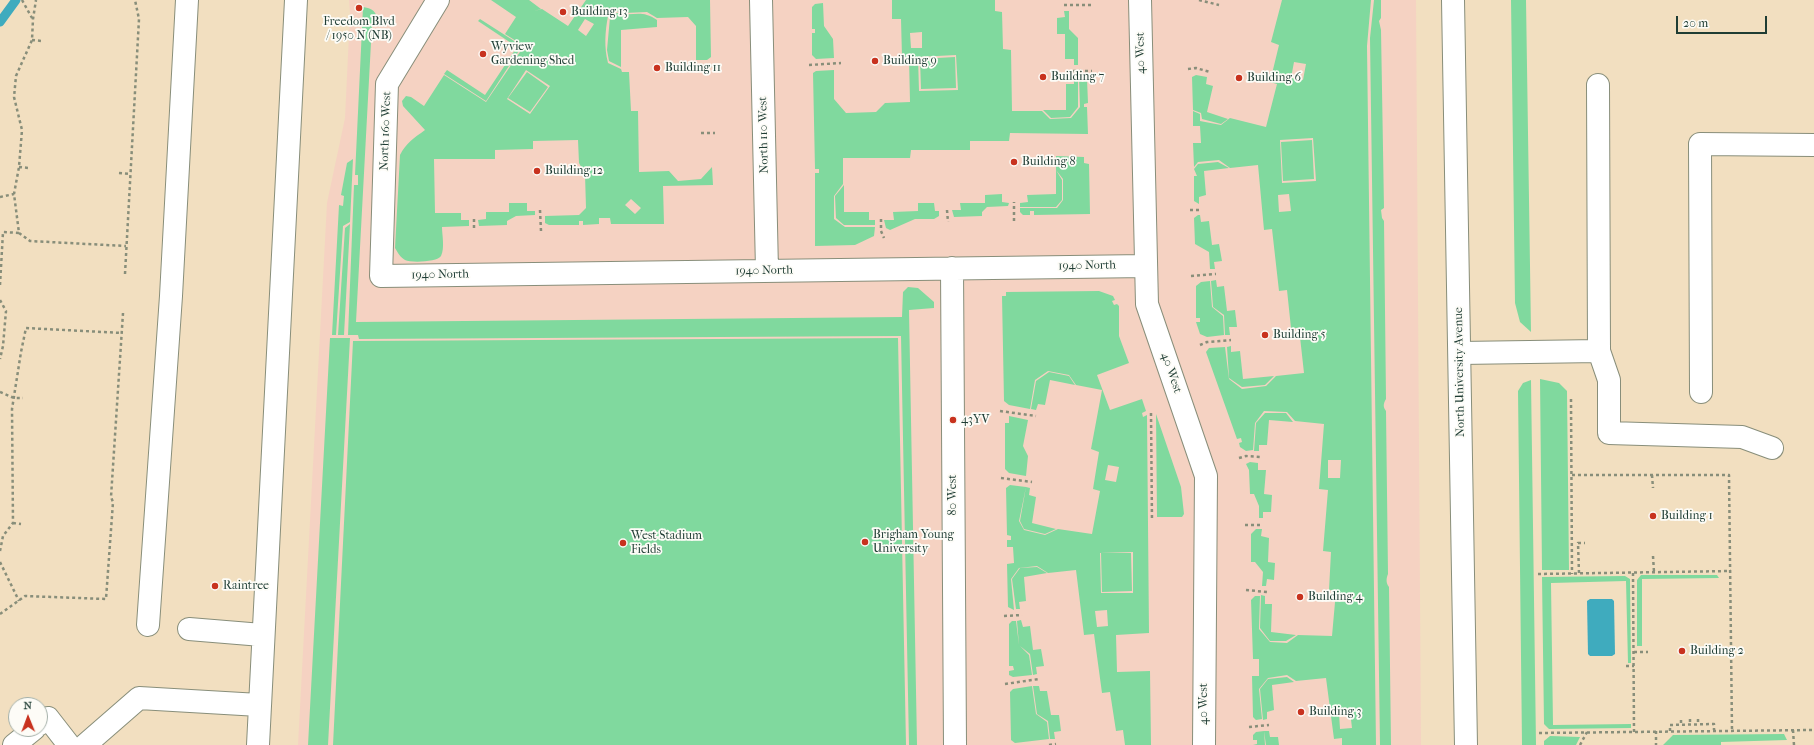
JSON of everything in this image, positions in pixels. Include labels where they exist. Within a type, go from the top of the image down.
[{"type":"main road","points":[[148,625],[171,296],[187,0]]},
{"type":"main road","points":[[258,745],[262,635],[296,0]]},
{"type":"main road","name":"North 160 West","points":[[382,276],[387,84],[438,0]]},
{"type":"main road","name":"North 110 West","points":[[761,0],[767,270]]},
{"type":"main road","name":"40 West","points":[[1140,0],[1147,304],[1206,476],[1204,745]]},
{"type":"main road","name":"North University Avenue","points":[[1454,0],[1466,745]]},
{"type":"main road","points":[[1598,85],[1599,351],[1609,380],[1609,433],[1742,437],[1772,448]]},
{"type":"main road","points":[[1701,392],[1700,144],[1814,145]]},
{"type":"main road","name":"1940 North","points":[[382,276],[1146,266]]},
{"type":"main road","name":"80 West","points":[[952,268],[955,745]]},
{"type":"main road","points":[[1460,353],[1599,351]]},
{"type":"main road","points":[[189,629],[262,635]]},
{"type":"main road","points":[[85,745],[139,698],[259,705]]},
{"type":"main road","points":[[48,718],[69,745]]},
{"type":"main road","points":[[14,745],[24,737]]},
{"type":"path","points":[[19,233],[14,194],[19,167],[22,130],[14,97],[16,76],[32,40],[36,0]]},
{"type":"path","points":[[125,274],[139,20],[134,0]]},
{"type":"path","points":[[1199,0],[1219,5]]},
{"type":"path","points":[[22,1],[33,19]]},
{"type":"path","points":[[1064,5],[1090,5]]},
{"type":"path","points":[[32,40],[42,41]]},
{"type":"path","points":[[133,46],[137,47]]},
{"type":"path","points":[[809,64],[841,64]]},
{"type":"path","points":[[691,66],[714,66]]},
{"type":"path","points":[[1188,69],[1196,68],[1210,72]]},
{"type":"path","points":[[1074,71],[1092,71]]},
{"type":"path","points":[[701,133],[715,133]]},
{"type":"path","points":[[19,167],[30,168]]},
{"type":"path","points":[[119,173],[130,174]]},
{"type":"path","points":[[0,198],[14,194]]},
{"type":"path","points":[[1014,202],[1014,221]]},
{"type":"path","points":[[540,210],[541,231]]},
{"type":"path","points":[[947,210],[948,222]]},
{"type":"path","points":[[1190,210],[1200,210]]},
{"type":"path","points":[[474,219],[474,232]]},
{"type":"path","points":[[881,219],[881,232],[884,238]]},
{"type":"path","points":[[0,285],[3,232],[19,233],[30,241],[126,246]]},
{"type":"path","points":[[1191,276],[1216,274]]},
{"type":"path","points":[[0,300],[6,311],[3,346],[0,359]]},
{"type":"path","points":[[0,614],[25,596],[106,599],[113,502],[111,497],[115,402],[123,313]]},
{"type":"path","points":[[0,551],[2,536],[13,523],[14,398],[26,328],[122,333]]},
{"type":"path","points":[[1200,346],[1207,342],[1232,340]]},
{"type":"path","points":[[0,392],[14,398],[23,398]]},
{"type":"path","points":[[1571,399],[1572,574]]},
{"type":"path","points":[[1000,411],[1036,416]]},
{"type":"path","points":[[1151,413],[1152,521]]},
{"type":"path","points":[[1239,458],[1246,456],[1260,457]]},
{"type":"path","points":[[1572,475],[1730,475],[1732,730]]},
{"type":"path","points":[[1652,475],[1653,488]]},
{"type":"path","points":[[1001,478],[1032,482]]},
{"type":"path","points":[[13,523],[21,524]]},
{"type":"path","points":[[1245,525],[1263,525]]},
{"type":"path","points":[[1579,574],[1578,543],[1585,543]]},
{"type":"path","points":[[1653,556],[1654,572]]},
{"type":"path","points":[[0,562],[19,601]]},
{"type":"path","points":[[1538,574],[1731,571]]},
{"type":"path","points":[[1633,572],[1634,732]]},
{"type":"path","points":[[1246,590],[1267,592]]},
{"type":"path","points":[[1004,616],[1022,615]]},
{"type":"path","points":[[1716,650],[1731,649]]},
{"type":"path","points":[[1634,652],[1648,652]]},
{"type":"path","points":[[1626,666],[1634,666]]},
{"type":"path","points":[[1005,684],[1039,679]]},
{"type":"path","points":[[1690,719],[1690,724]]},
{"type":"path","points":[[1698,719],[1698,724]]},
{"type":"path","points":[[1681,720],[1681,725]]},
{"type":"path","points":[[1670,731],[1670,725],[1690,724],[1714,724],[1714,730]]},
{"type":"path","points":[[1249,727],[1269,725]]},
{"type":"path","points":[[1793,730],[1794,745]]},
{"type":"path","points":[[1539,733],[1814,730]]},
{"type":"path","points":[[1656,731],[1656,745]]},
{"type":"path","points":[[1580,745],[1587,732]]},
{"type":"path","points":[[1049,745],[1056,744]]},
{"type":"shaded area","name":"Brigham Young University","points":[[349,0],[1416,0],[1421,745],[298,745],[327,203],[345,118],[350,13]]},
{"type":"green space","points":[[491,0],[529,0],[541,9],[534,11],[542,9],[568,26],[586,0],[710,0],[711,57],[707,60],[696,60],[696,26],[688,17],[657,18],[647,12],[624,13],[616,11],[608,16],[605,45],[608,63],[621,69],[622,72],[629,72],[631,111],[638,111],[639,172],[669,171],[678,181],[701,179],[712,167],[713,185],[663,186],[664,224],[611,224],[610,218],[599,218],[599,224],[583,225],[583,221],[579,221],[579,225],[549,225],[545,223],[545,216],[579,215],[586,208],[585,174],[579,163],[578,140],[533,141],[533,149],[495,150],[495,159],[434,159],[435,213],[461,213],[461,220],[469,220],[469,226],[442,227],[443,249],[439,258],[424,261],[405,260],[400,256],[395,248],[400,155],[414,138],[425,130],[403,106],[402,101],[406,96],[411,97],[424,106],[444,75],[486,102],[524,46],[505,34],[516,17]],"holes":[[[585,19],[594,24],[586,36],[578,30]],[[526,70],[550,86],[530,114],[507,99]],[[631,199],[641,208],[635,214],[625,205]]]},
{"type":"green space","points":[[892,0],[995,0],[995,11],[1002,12],[1003,49],[1011,50],[1012,111],[1042,111],[1050,119],[1071,118],[1080,107],[1079,77],[1084,77],[1087,79],[1088,103],[1084,104],[1084,107],[1087,107],[1088,134],[1010,133],[1009,141],[970,141],[970,150],[911,150],[910,158],[843,158],[843,184],[834,196],[834,219],[845,227],[875,227],[874,236],[855,245],[815,246],[815,173],[819,173],[819,169],[815,169],[813,73],[816,71],[834,70],[834,99],[846,113],[876,112],[885,103],[910,102],[909,57],[902,57],[901,19],[892,19]],"holes":[[[922,32],[922,48],[911,48],[910,33]],[[956,55],[958,90],[919,91],[918,57]]]},
{"type":"green space","points":[[1282,0],[1371,0],[1367,46],[1376,745],[1342,745],[1342,738],[1334,739],[1326,678],[1296,681],[1287,675],[1268,678],[1259,689],[1262,719],[1256,720],[1253,717],[1252,676],[1259,676],[1259,659],[1253,659],[1251,600],[1255,596],[1260,596],[1259,629],[1270,642],[1287,643],[1298,635],[1332,636],[1336,591],[1329,590],[1331,552],[1323,551],[1328,490],[1319,489],[1324,424],[1295,421],[1287,412],[1264,411],[1255,423],[1253,450],[1246,451],[1240,447],[1239,443],[1242,442],[1241,438],[1237,439],[1206,352],[1209,348],[1225,347],[1229,379],[1242,389],[1266,386],[1276,376],[1304,373],[1299,328],[1291,328],[1287,290],[1279,291],[1272,229],[1264,230],[1258,165],[1230,168],[1219,160],[1198,162],[1194,167],[1193,143],[1201,143],[1200,126],[1193,126],[1193,111],[1200,114],[1200,121],[1221,125],[1230,118],[1266,127],[1277,84],[1270,82],[1279,45],[1271,42]],"holes":[[[1294,62],[1306,64],[1303,80],[1291,78]],[[1313,138],[1316,181],[1282,183],[1280,140]],[[1289,194],[1291,211],[1279,212],[1278,195]],[[1328,460],[1341,460],[1340,478],[1328,478]],[[1350,711],[1352,728],[1340,729],[1339,713]]]},
{"type":"green space","points":[[1374,0],[1381,0],[1381,18],[1379,21],[1381,30],[1384,208],[1381,210],[1384,221],[1386,399],[1384,402],[1384,408],[1386,411],[1387,584],[1389,587],[1391,745],[1380,745],[1370,38]]},
{"type":"green space","points":[[1511,0],[1526,0],[1531,332],[1520,322],[1515,303]]},
{"type":"green space","points":[[823,3],[824,26],[833,39],[834,58],[816,59],[812,55],[812,33],[815,33],[815,29],[812,29],[812,7],[815,4]]},
{"type":"green space","points":[[363,7],[372,10],[377,17],[372,24],[356,322],[902,317],[903,292],[908,287],[918,288],[934,302],[934,308],[909,310],[917,745],[909,745],[901,336],[359,339],[358,335],[348,335],[354,185],[358,185],[358,175],[355,175]]},
{"type":"green space","points":[[1064,11],[1069,11],[1069,29],[1078,38],[1078,65],[1074,65],[1074,59],[1065,59],[1065,34],[1057,34],[1057,18],[1065,17]]},
{"type":"green space","points":[[617,13],[642,14],[657,20],[657,27],[621,30],[621,67],[609,61],[607,50],[610,17]]},
{"type":"green space","points":[[480,19],[522,46],[486,101],[444,74],[447,70],[485,95],[517,47],[478,21]]},
{"type":"green space","points":[[955,57],[956,88],[921,89],[920,59]]},
{"type":"green space","points":[[527,72],[548,87],[530,112],[508,98]]},
{"type":"green space","points":[[1196,75],[1207,77],[1206,84],[1213,86],[1207,112],[1228,119],[1221,124],[1202,119],[1201,113],[1193,110],[1192,77]]},
{"type":"green space","points":[[1074,77],[1078,77],[1078,107],[1070,117],[1051,118],[1043,110],[1066,110],[1066,84],[1074,84]]},
{"type":"green space","points":[[1312,140],[1314,179],[1283,181],[1281,142]]},
{"type":"green space","points":[[1056,156],[1084,157],[1084,163],[1089,164],[1090,214],[1034,215],[1034,211],[1030,211],[1030,215],[1023,215],[1020,212],[1020,208],[1057,208],[1063,200],[1063,179],[1056,170]]},
{"type":"green space","points":[[353,159],[350,222],[343,226],[336,335],[332,335],[339,205],[343,206],[344,196],[341,195],[347,163]]},
{"type":"green space","points":[[1218,162],[1229,168],[1204,171],[1206,195],[1199,197],[1199,204],[1194,201],[1194,176],[1197,176],[1194,169],[1198,164]]},
{"type":"green space","points":[[1056,170],[1062,180],[1062,200],[1056,207],[1020,207],[1020,203],[1028,202],[1027,195],[1056,194]]},
{"type":"green space","points":[[844,185],[844,212],[869,212],[869,220],[875,220],[875,225],[844,225],[836,218],[835,196]]},
{"type":"green space","points":[[1002,194],[1002,202],[1009,203],[1008,206],[987,207],[982,212],[982,216],[954,217],[952,210],[961,210],[960,203],[985,203],[985,195]]},
{"type":"green space","points":[[509,203],[527,203],[527,211],[535,211],[535,215],[516,216],[507,221],[507,225],[479,226],[478,220],[486,219],[486,212],[509,212]]},
{"type":"green space","points":[[918,203],[934,203],[935,211],[939,211],[939,216],[934,219],[915,219],[890,230],[886,228],[884,220],[894,220],[893,212],[918,211]]},
{"type":"green space","points":[[1200,215],[1201,222],[1209,221],[1212,245],[1219,244],[1222,261],[1214,262],[1215,269],[1210,269],[1209,252],[1195,244],[1194,218]]},
{"type":"green space","points":[[350,224],[344,335],[338,335],[345,228]]},
{"type":"green space","points":[[1216,280],[1217,287],[1224,286],[1227,311],[1235,310],[1237,327],[1229,327],[1230,335],[1225,335],[1224,315],[1213,307],[1211,281]]},
{"type":"green space","points":[[1210,281],[1212,307],[1223,316],[1224,335],[1207,337],[1200,334],[1196,322],[1200,322],[1200,318],[1196,318],[1196,286],[1201,282]]},
{"type":"green space","points":[[1099,291],[1113,296],[1115,300],[1112,301],[1114,305],[1117,304],[1119,306],[1119,336],[1129,363],[1097,375],[1110,410],[1142,399],[1146,411],[1142,413],[1143,417],[1147,415],[1149,633],[1116,635],[1117,672],[1150,671],[1151,745],[1125,745],[1123,730],[1116,731],[1110,692],[1102,693],[1094,634],[1084,635],[1076,570],[1048,573],[1037,566],[1019,568],[1011,579],[1014,610],[1008,607],[1007,564],[1014,563],[1013,547],[1007,547],[1007,540],[1011,540],[1011,536],[1007,535],[1006,488],[1010,485],[1026,487],[1019,521],[1024,530],[1045,535],[1058,529],[1092,534],[1100,491],[1093,489],[1099,452],[1091,449],[1102,390],[1076,385],[1069,375],[1048,371],[1035,380],[1030,409],[1009,405],[1004,401],[1002,296],[1006,296],[1006,292]],"holes":[[[1108,465],[1119,467],[1116,482],[1105,480]],[[1133,552],[1133,593],[1101,593],[1100,553]],[[1107,610],[1108,626],[1097,627],[1095,611]]]},
{"type":"green space","points":[[330,338],[350,338],[328,745],[308,745]]},
{"type":"green space","name":"West Stadium Fields","points":[[898,338],[906,745],[333,745],[353,341]]},
{"type":"green space","points":[[1231,346],[1231,352],[1240,351],[1243,379],[1274,376],[1265,385],[1242,387],[1229,378],[1227,347]]},
{"type":"green space","points":[[1049,372],[1069,376],[1075,385],[1050,380],[1045,405],[1038,404],[1036,410],[1031,409],[1036,381]]},
{"type":"green space","points":[[1540,379],[1559,383],[1567,391],[1569,570],[1542,570]]},
{"type":"green space","points":[[1531,380],[1536,745],[1522,745],[1518,391],[1523,383]]},
{"type":"green space","points":[[1265,413],[1286,413],[1293,422],[1269,420],[1267,445],[1259,445],[1259,451],[1254,451],[1256,423]]},
{"type":"green space","points":[[1156,414],[1181,487],[1184,514],[1182,517],[1157,517]]},
{"type":"green space","points":[[1009,416],[1028,420],[1023,446],[1028,456],[1026,476],[1009,473],[1005,469],[1005,423],[1009,423]]},
{"type":"green space","points":[[1250,462],[1258,463],[1258,470],[1266,470],[1264,494],[1272,495],[1271,512],[1263,512],[1263,518],[1259,518],[1259,506],[1254,494],[1250,494],[1249,470],[1246,464]]},
{"type":"green space","points":[[1026,487],[1030,488],[1029,495],[1036,497],[1032,523],[1056,529],[1045,534],[1024,529],[1020,521]]},
{"type":"green space","points":[[1256,529],[1262,529],[1261,536],[1269,538],[1268,562],[1275,563],[1274,580],[1267,579],[1266,586],[1262,586],[1263,572],[1255,562],[1251,562],[1251,534]]},
{"type":"green space","points":[[1101,553],[1131,553],[1132,591],[1102,592]]},
{"type":"green space","points":[[1037,567],[1047,573],[1024,577],[1026,601],[1019,602],[1020,609],[1016,609],[1012,579],[1020,568]]},
{"type":"green space","points":[[1641,575],[1717,575],[1719,578],[1642,579],[1642,646],[1637,646],[1637,580]]},
{"type":"green space","points":[[1625,576],[1630,579],[1631,663],[1628,663],[1626,581],[1551,583],[1553,725],[1631,724],[1631,728],[1549,729],[1544,724],[1542,577]]},
{"type":"green space","points":[[1261,595],[1265,596],[1265,604],[1272,604],[1271,632],[1296,635],[1286,641],[1270,641],[1260,628]]},
{"type":"green space","points":[[1021,620],[1023,627],[1030,626],[1033,650],[1041,649],[1044,666],[1036,667],[1037,674],[1033,675],[1030,654],[1020,646],[1029,655],[1032,675],[1013,677],[1009,675],[1009,671],[1014,670],[1013,666],[1009,666],[1009,624],[1012,621],[1016,621],[1019,645],[1017,621]]},
{"type":"green space","points":[[1287,677],[1294,682],[1272,685],[1274,710],[1267,712],[1267,719],[1263,720],[1260,689],[1268,679]]},
{"type":"green space","points":[[1032,686],[1036,714],[1047,722],[1049,739],[1015,743],[1011,740],[1010,692],[1013,689]]},
{"type":"green space","points":[[1033,686],[1039,686],[1040,691],[1047,691],[1051,715],[1059,715],[1061,731],[1054,732],[1055,739],[1050,739],[1048,721],[1037,714]]},
{"type":"green space","points":[[1264,731],[1269,731],[1270,737],[1278,737],[1279,745],[1266,745]]},
{"type":"green space","points":[[1264,731],[1265,745],[1253,745],[1257,744],[1257,740],[1253,740],[1253,735],[1256,732]]},
{"type":"green space","points":[[1784,734],[1787,740],[1721,742],[1721,745],[1663,745],[1673,735]]},
{"type":"green space","points":[[1550,736],[1580,737],[1576,745],[1544,745],[1544,741]]},
{"type":"water","points":[[1590,599],[1612,599],[1614,601],[1615,654],[1612,656],[1590,656],[1588,654],[1587,601]]},
{"type":"waterway","points":[[0,22],[16,0]]},
{"type":"place","name":"Freedom Blvd / 1950 N (NB)","points":[[359,8]]},
{"type":"place","name":"Building 13","points":[[563,12]]},
{"type":"place","name":"Wyview Gardening Shed","points":[[483,54]]},
{"type":"place","name":"Building 9","points":[[875,61]]},
{"type":"place","name":"Building 11","points":[[657,68]]},
{"type":"place","name":"Building 7","points":[[1043,77]]},
{"type":"place","name":"Building 6","points":[[1239,78]]},
{"type":"place","name":"Building 8","points":[[1014,162]]},
{"type":"place","name":"Building 12","points":[[537,171]]},
{"type":"place","name":"Building 5","points":[[1265,335]]},
{"type":"place","name":"43YV","points":[[953,420]]},
{"type":"place","name":"Building 1","points":[[1653,516]]},
{"type":"place","name":"Brigham Young University","points":[[865,542]]},
{"type":"place","name":"West Stadium Fields","points":[[623,543]]},
{"type":"place","name":"Raintree","points":[[215,586]]},
{"type":"place","name":"Building 4","points":[[1300,597]]},
{"type":"place","name":"Building 2","points":[[1682,651]]},
{"type":"place","name":"Building 3","points":[[1301,712]]}]
